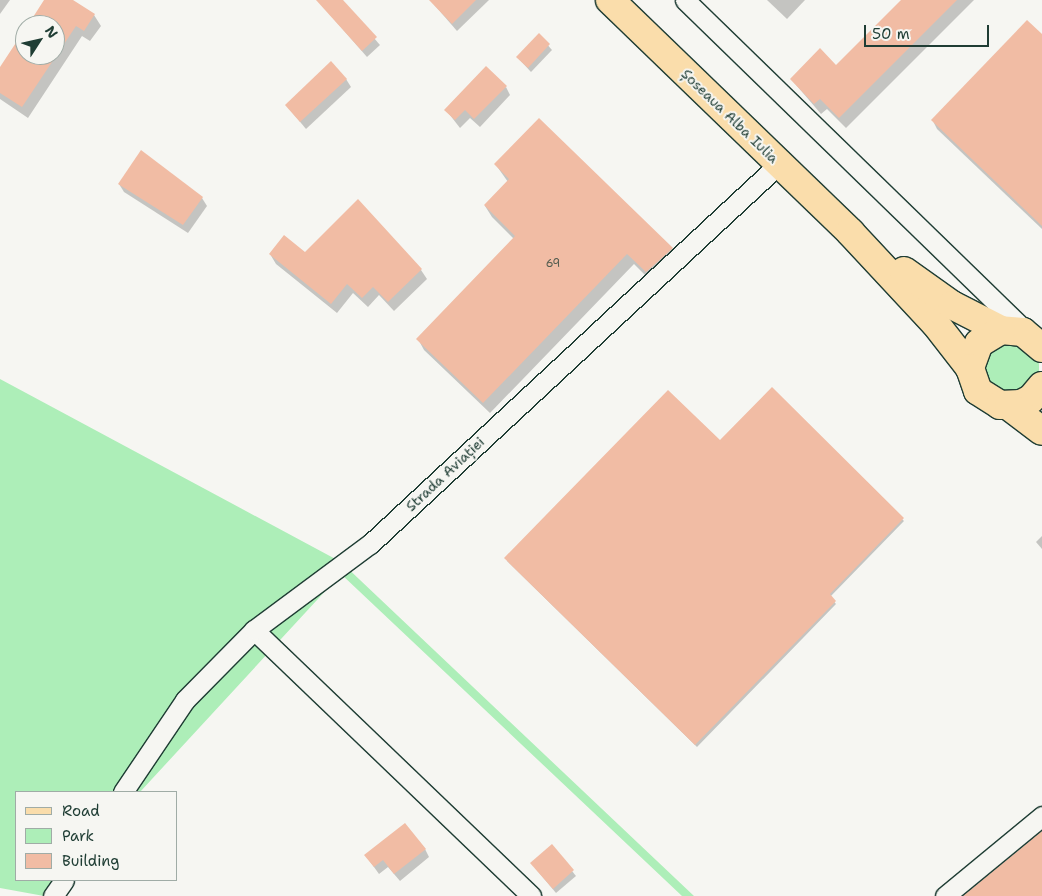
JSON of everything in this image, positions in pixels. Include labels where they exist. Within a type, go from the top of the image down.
[{"type":"main road","name":"Șoseaua Alba Iulia","points":[[610,0],[850,232],[935,323],[970,368],[974,384],[984,397],[1009,406]]},
{"type":"main road","name":"Șoseaua Alba Iulia","points":[[850,232],[952,306],[1002,321],[1038,340]]},
{"type":"main road","points":[[970,368],[979,343],[1002,321]]},
{"type":"main road","points":[[1009,406],[1031,399],[1042,386]]},
{"type":"main road","points":[[1009,406],[1042,431]]},
{"type":"street","points":[[685,0],[1002,321]]},
{"type":"street","name":"Strada Aviației","points":[[124,791],[185,700],[254,630],[370,544],[780,163]]},
{"type":"street","points":[[254,630],[531,896]]},
{"type":"street","points":[[945,896],[1042,816]]},
{"type":"street","points":[[53,896],[63,881]]},
{"type":"green space","points":[[1004,338],[1036,354],[1039,364],[1039,375],[1019,397],[982,384],[982,353]]},
{"type":"green space","points":[[0,379],[341,562],[694,896],[682,896],[341,574],[141,791],[15,791],[15,881],[58,881],[44,896],[0,888]]},
{"type":"building","points":[[44,0],[73,0],[95,14],[84,31],[76,26],[65,42],[65,15],[34,15]]},
{"type":"building","points":[[316,0],[343,0],[377,37],[362,51]]},
{"type":"building","points":[[429,0],[476,0],[452,24]]},
{"type":"building","points":[[901,0],[957,0],[839,118],[820,99],[814,104],[790,79],[820,48],[836,65]]},
{"type":"building","points":[[1027,20],[1042,34],[1042,226],[931,120]]},
{"type":"building","points":[[539,33],[550,44],[528,68],[516,57]]},
{"type":"building","points":[[15,44],[15,65],[50,65],[22,107],[0,93],[0,67]]},
{"type":"building","points":[[331,61],[347,79],[300,122],[285,105]]},
{"type":"building","points":[[486,66],[507,86],[474,119],[465,110],[455,120],[444,110]]},
{"type":"building","points":[[539,118],[673,248],[646,272],[627,254],[483,403],[416,339],[515,236],[484,205],[509,179],[494,164]]},
{"type":"building","points":[[141,150],[203,197],[183,225],[118,184]]},
{"type":"building","points":[[358,199],[422,269],[388,302],[373,287],[362,298],[347,284],[331,304],[269,254],[284,235],[305,252]]},
{"type":"building","points":[[772,387],[904,518],[830,594],[836,601],[695,745],[504,558],[668,390],[720,440]]},
{"type":"building","points":[[405,823],[426,849],[394,874],[383,860],[374,867],[364,855]]},
{"type":"building","points":[[1042,831],[1042,896],[963,896]]},
{"type":"building","points":[[552,844],[574,870],[553,889],[530,863]]}]
